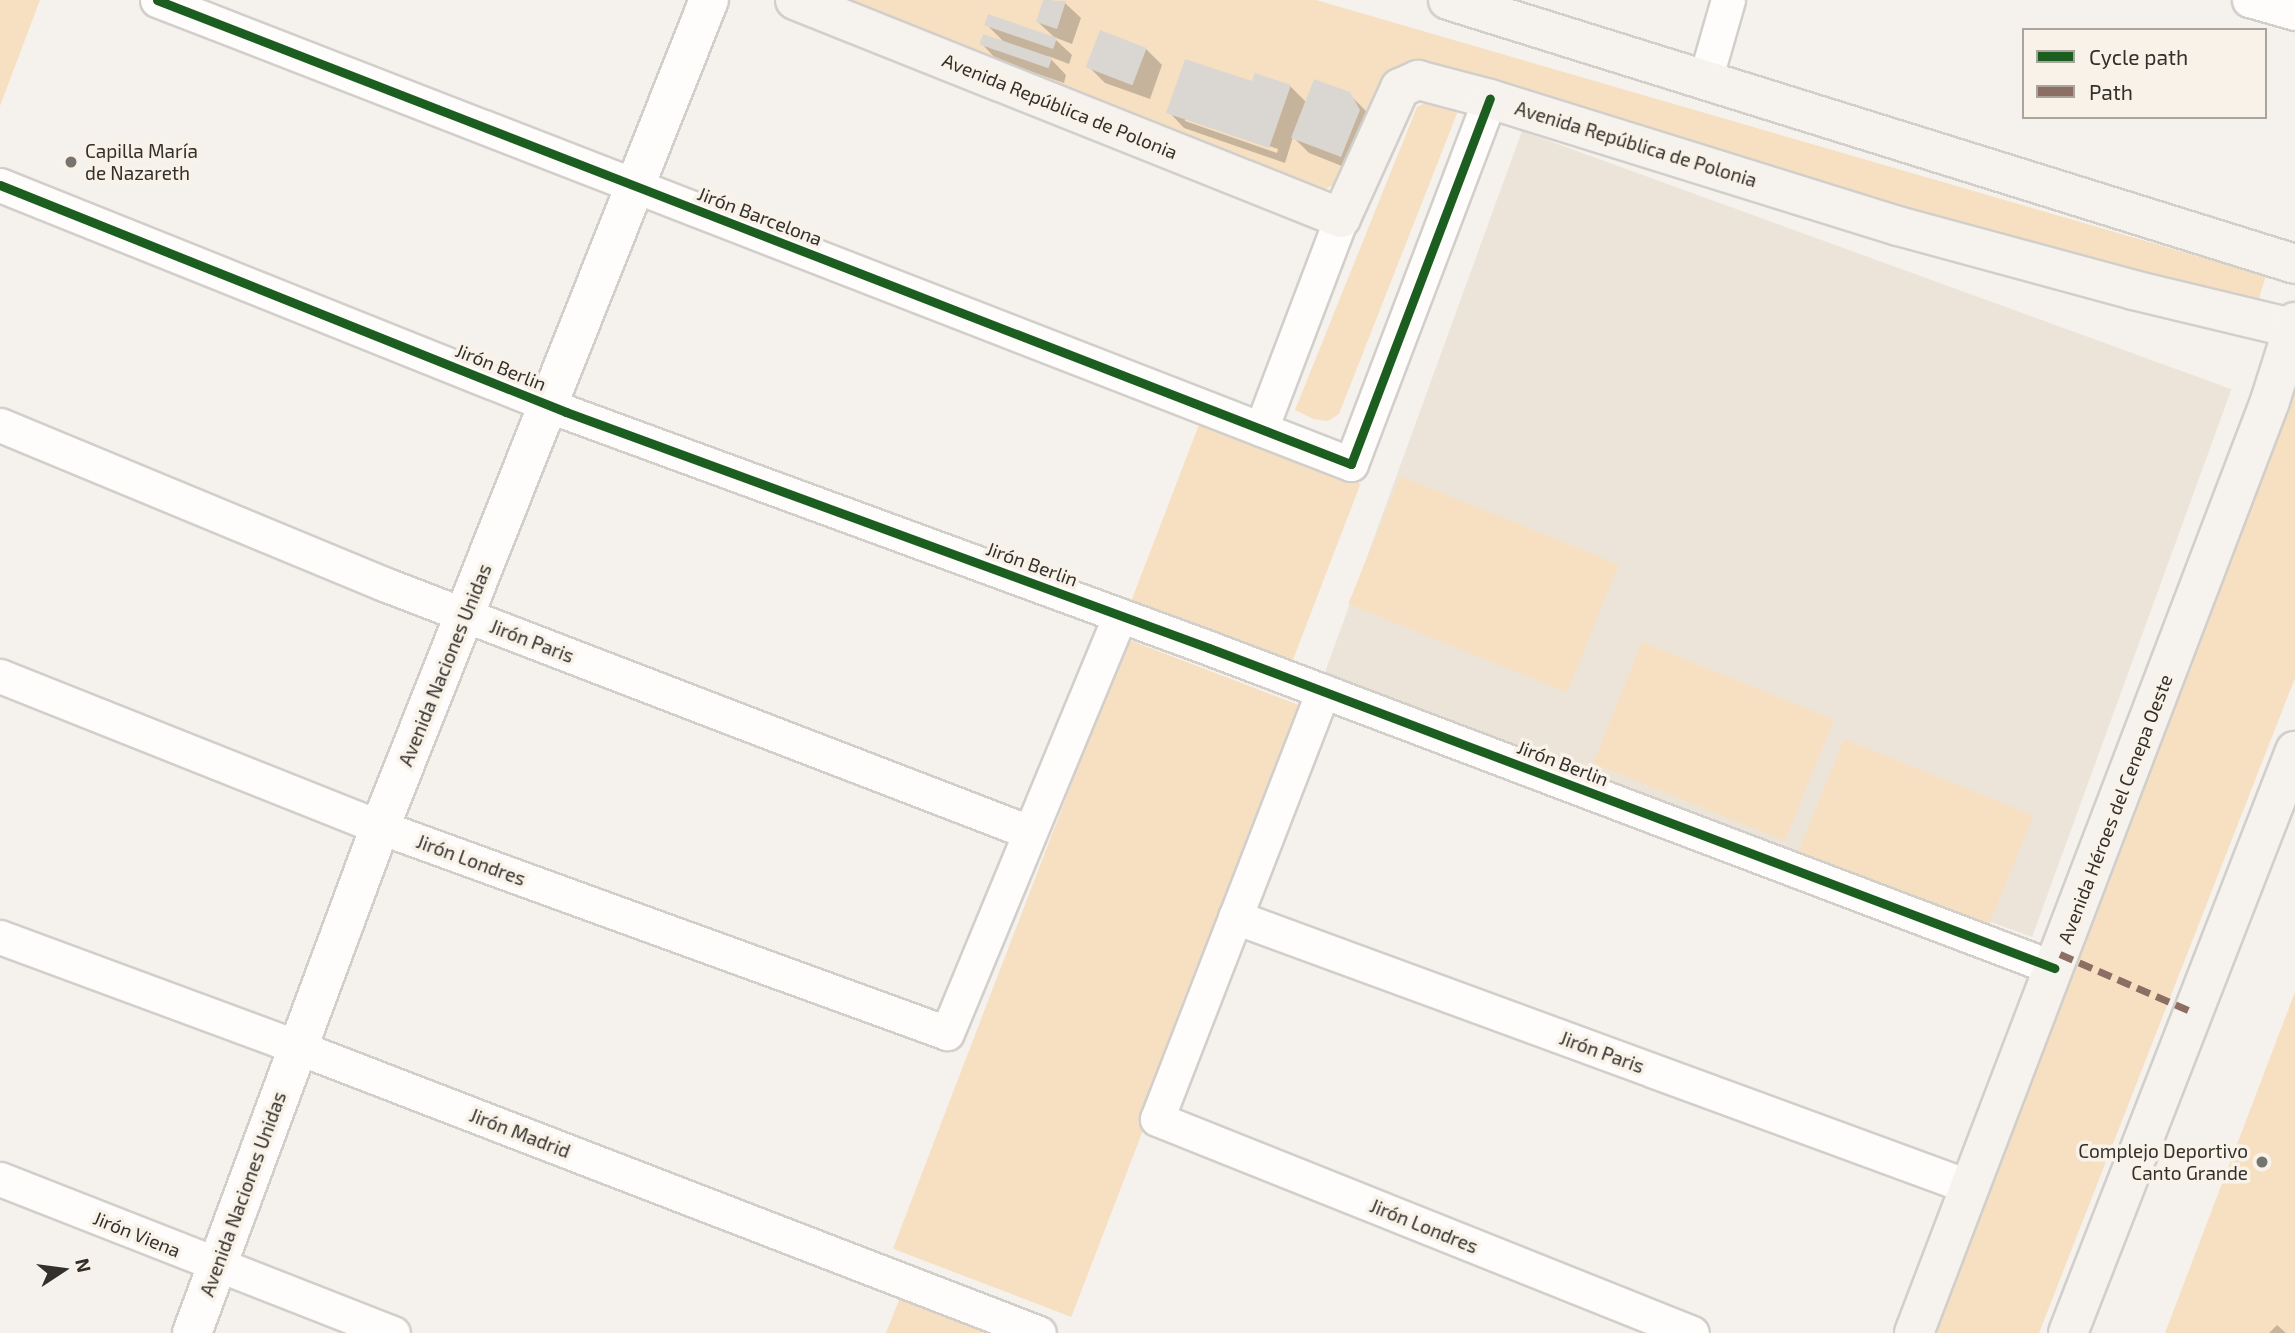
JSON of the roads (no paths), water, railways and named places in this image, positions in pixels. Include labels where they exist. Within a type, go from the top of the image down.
[{"type":"main road","name":"Avenida República de Polonia","points":[[795,0],[1341,218],[1400,88],[1418,80],[1490,99],[1898,226],[2133,290],[2294,326]]},
{"type":"main road","points":[[1448,0],[2295,264]]},
{"type":"main road","name":"Avenida Héroes del Cenepa Oeste","points":[[1914,1333],[2270,401],[2294,326]]},
{"type":"main road","points":[[2068,1333],[2295,751]]},
{"type":"street","name":"Jirón Barcelona","points":[[157,0],[1351,464],[1490,99]]},
{"type":"street","name":"Avenida Naciones Unidas","points":[[192,1333],[380,827],[709,0]]},
{"type":"street","points":[[1705,80],[1728,0]]},
{"type":"street","points":[[2249,0],[2295,13]]},
{"type":"street","name":"Jirón Berlin","points":[[0,185],[550,405],[1323,691],[2054,968]]},
{"type":"street","points":[[1261,429],[1341,218]]},
{"type":"street","name":"Jirón Paris","points":[[0,425],[465,615],[1029,832]]},
{"type":"street","points":[[1029,832],[1119,615]]},
{"type":"street","name":"Jirón Londres","points":[[0,676],[380,827],[947,1033],[1029,832]]},
{"type":"street","points":[[1235,917],[1323,691]]},
{"type":"street","name":"Jirón Paris","points":[[1235,917],[1969,1187]]},
{"type":"street","name":"Jirón Londres","points":[[1235,917],[1157,1119],[1692,1333]]},
{"type":"street","name":"Jirón Madrid","points":[[0,937],[297,1047],[1039,1333]]},
{"type":"street","name":"Jirón Viena","points":[[0,1179],[393,1333]]},
{"type":"place","name":"Capilla María de Nazareth","points":[[71,162]]},
{"type":"place","name":"Complejo Deportivo Canto Grande","points":[[2262,1162]]}]
